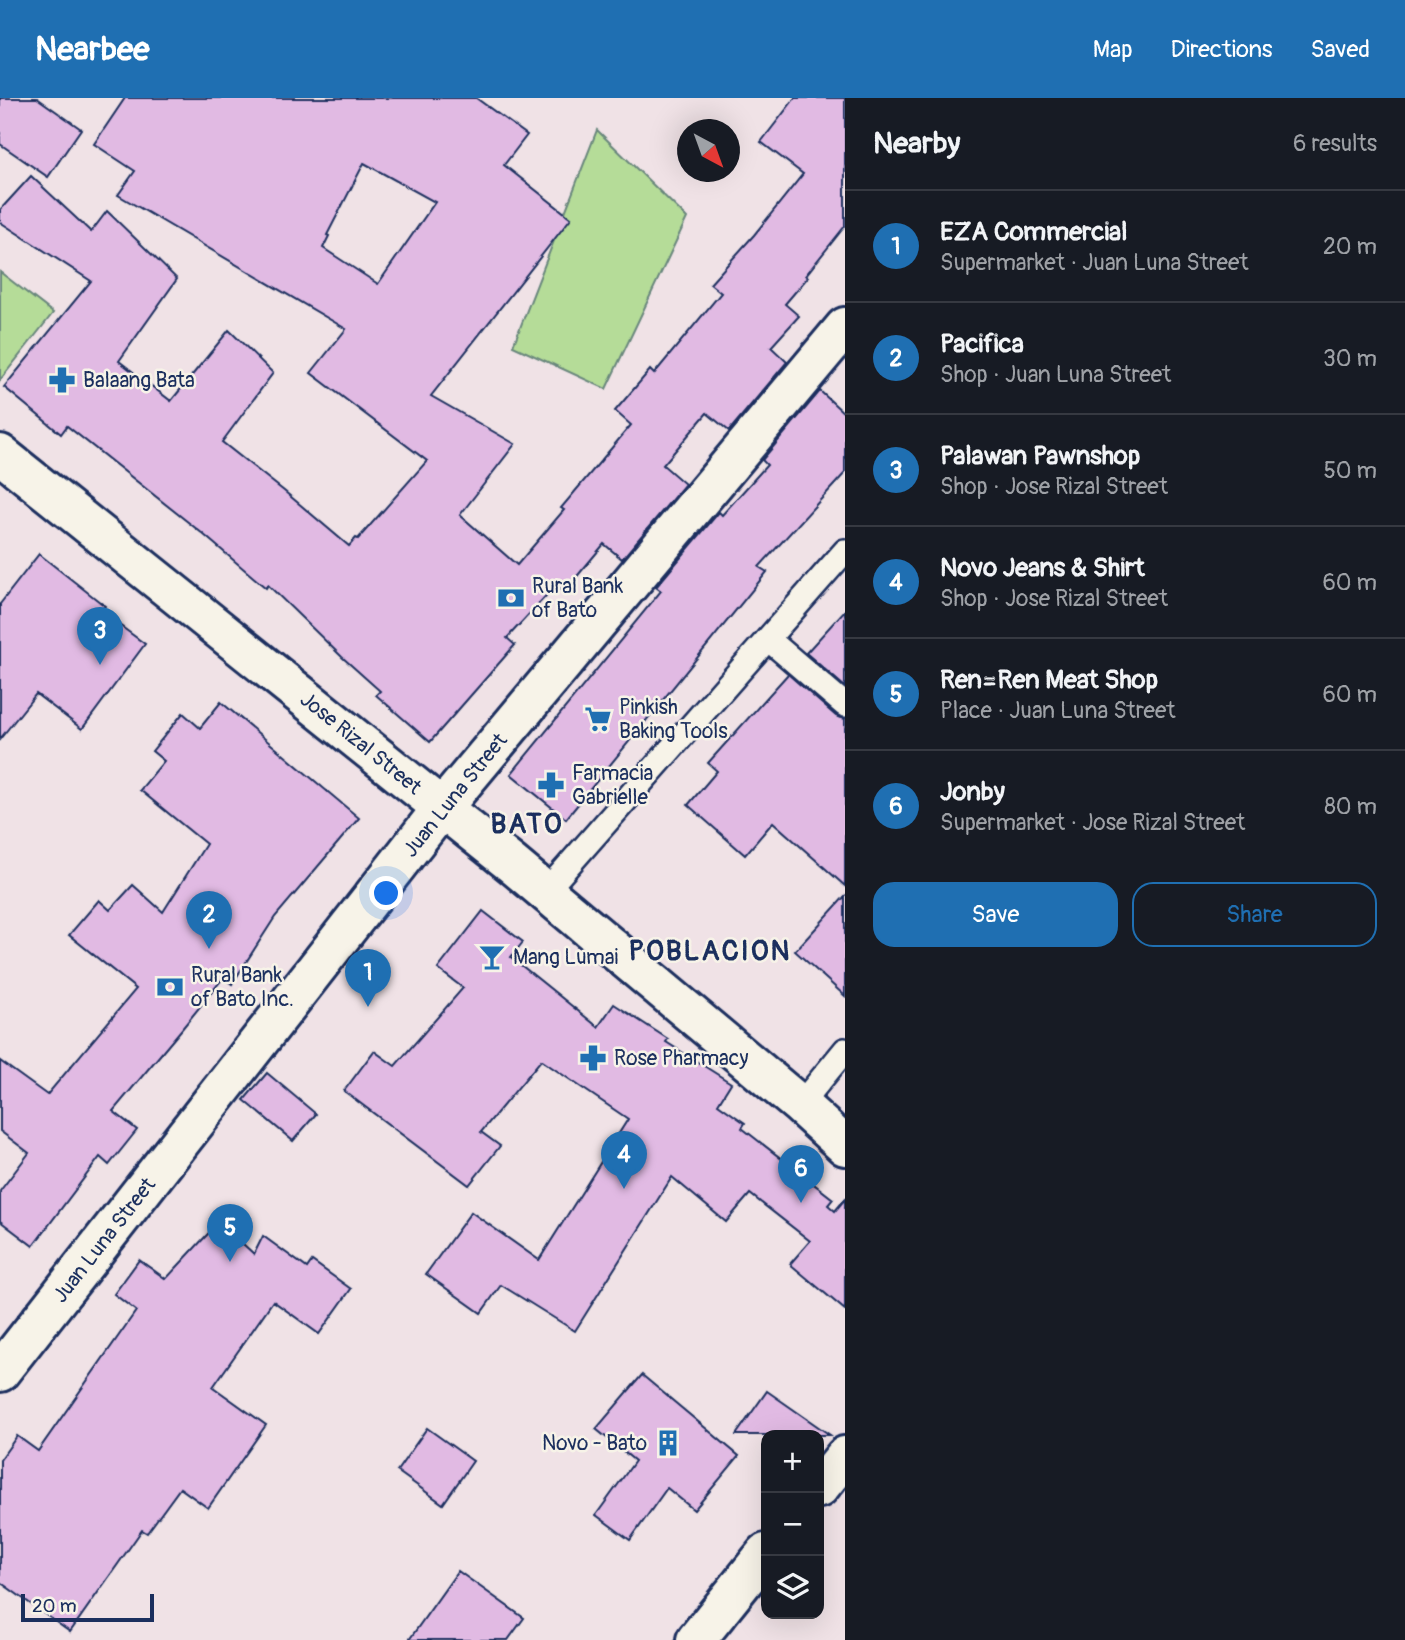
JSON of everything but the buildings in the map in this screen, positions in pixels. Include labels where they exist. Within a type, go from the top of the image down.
[{"type":"main road","name":"Juan Luna Street","points":[[0,1372],[442,808],[845,327]]},
{"type":"main road","name":"Jose Rizal Street","points":[[0,454],[545,892],[800,1105],[845,1146]]},
{"type":"main road","points":[[824,1482],[845,1456]]},
{"type":"main road","points":[[696,1640],[764,1556]]},
{"type":"lane","points":[[545,892],[845,551]]},
{"type":"lane","points":[[768,639],[845,705]]},
{"type":"lane","points":[[800,1105],[845,1050]]},
{"type":"green space","points":[[597,130],[687,218],[606,389],[513,346]]},
{"type":"green space","points":[[0,272],[53,313],[0,380]]},
{"type":"place","name":"Balaang Bata","points":[[62,380]]},
{"type":"place","name":"Rural Bank of Bato","points":[[511,598]]},
{"type":"place","name":"Palawan Pawnshop","points":[[100,665]]},
{"type":"place","name":"Pinkish Baking Tools","points":[[598,719]]},
{"type":"place","name":"Farmacia Gabrielle","points":[[551,785]]},
{"type":"place","name":"Pacifica","points":[[209,949]]},
{"type":"place","name":"Mang Lumai","points":[[492,957]]},
{"type":"place","name":"Rural Bank of Bato Inc.","points":[[170,987]]},
{"type":"place","name":"EZA Commercial","points":[[368,1007]]},
{"type":"place","name":"Rose Pharmacy","points":[[593,1058]]},
{"type":"place","name":"Novo Jeans & Shirt","points":[[624,1189]]},
{"type":"place","name":"Jonby","points":[[801,1203]]},
{"type":"place","name":"Ren=Ren Meat Shop","points":[[230,1262]]},
{"type":"place","name":"Novo - Bato","points":[[668,1443]]},
{"type":"district","name":"BATO","points":[[527,823]]},
{"type":"district","name":"POBLACION","points":[[710,950]]}]
